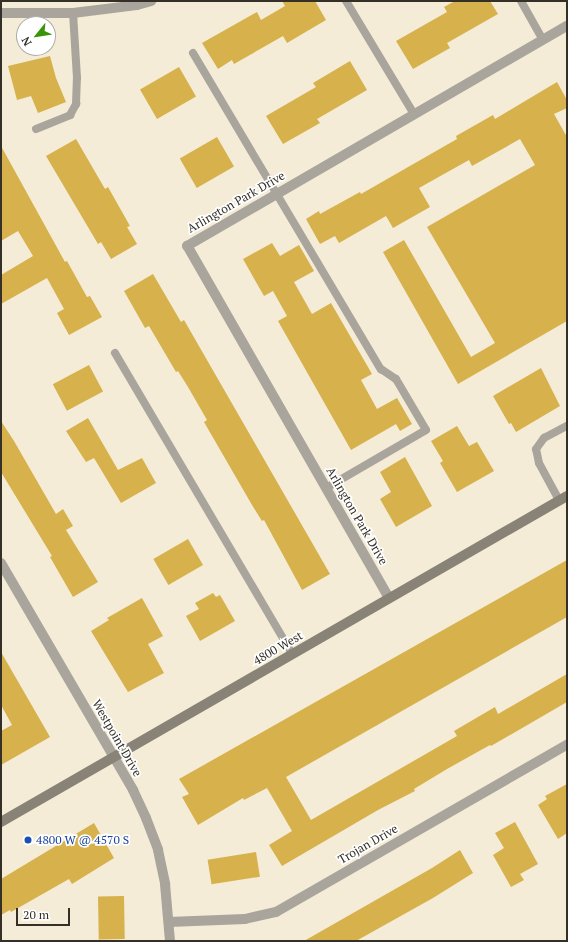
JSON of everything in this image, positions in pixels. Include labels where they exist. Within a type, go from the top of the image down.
[{"type":"main road","name":"4800 West","points":[[1,822],[563,498]]},
{"type":"street","points":[[1,12],[73,13],[137,5],[151,1]]},
{"type":"street","name":"Arlington Park Drive","points":[[389,598],[187,246],[567,26]]},
{"type":"street","name":"Westpoint Drive","points":[[1,563],[114,758],[146,818],[158,850],[165,884],[170,941]]},
{"type":"street","name":"Trojan Drive","points":[[169,922],[245,919],[276,912],[567,745]]},
{"type":"lane","points":[[346,1],[414,114]]},
{"type":"lane","points":[[521,1],[543,40]]},
{"type":"lane","points":[[36,129],[70,115],[76,104],[77,78],[73,13]]},
{"type":"lane","points":[[193,53],[278,193],[381,369],[396,379],[426,430],[326,488]]},
{"type":"lane","points":[[115,353],[292,654]]},
{"type":"lane","points":[[563,498],[547,481],[539,463],[536,449],[544,438],[567,426]]},
{"type":"building","points":[[282,1],[315,1],[326,20],[287,43],[283,36],[234,64],[232,60],[218,69],[202,43],[257,12],[261,20],[285,6]]},
{"type":"building","points":[[455,1],[490,1],[498,14],[447,43],[450,48],[413,69],[396,41],[447,12],[444,7]]},
{"type":"building","points":[[50,56],[56,78],[66,102],[38,113],[31,96],[17,100],[8,66]]},
{"type":"building","points":[[350,61],[367,90],[317,119],[320,123],[283,144],[266,116],[316,87],[313,83]]},
{"type":"building","points":[[179,67],[196,96],[157,119],[140,90]]},
{"type":"building","points":[[557,82],[567,100],[567,108],[554,114],[567,137],[567,321],[458,384],[383,252],[404,240],[471,357],[495,343],[427,227],[535,165],[520,139],[472,166],[469,160],[419,188],[430,207],[393,228],[386,216],[339,243],[335,236],[320,244],[306,219],[319,211],[320,214],[360,192],[361,194],[457,139],[456,136],[493,115],[495,119]]},
{"type":"building","points":[[217,137],[234,166],[197,188],[180,158]]},
{"type":"building","points":[[76,139],[105,189],[108,187],[130,226],[127,227],[137,244],[111,259],[101,242],[98,244],[46,156]]},
{"type":"building","points":[[1,146],[65,262],[67,261],[87,297],[90,296],[102,317],[69,335],[57,313],[64,309],[47,278],[1,304],[1,275],[33,256],[18,231],[1,241]]},
{"type":"building","points":[[272,243],[280,256],[299,245],[314,271],[294,282],[312,314],[331,303],[372,374],[361,380],[377,409],[397,398],[412,424],[400,431],[396,424],[351,450],[278,321],[287,316],[273,291],[264,296],[243,259]]},
{"type":"building","points":[[153,274],[181,322],[184,320],[330,574],[302,590],[264,520],[262,521],[252,505],[204,422],[207,420],[188,387],[178,371],[176,372],[149,326],[145,328],[124,291]]},
{"type":"building","points":[[89,365],[103,391],[67,411],[53,384]]},
{"type":"building","points":[[541,368],[560,406],[516,432],[511,423],[509,424],[493,396]]},
{"type":"building","points":[[88,418],[118,470],[142,458],[156,483],[121,503],[94,458],[86,462],[66,431]]},
{"type":"building","points":[[1,421],[56,514],[63,509],[73,526],[66,530],[98,582],[73,597],[50,557],[52,556],[1,472]]},
{"type":"building","points":[[457,426],[469,446],[477,442],[494,471],[457,492],[440,463],[443,461],[431,441]]},
{"type":"building","points":[[405,457],[432,506],[396,527],[380,499],[391,492],[380,472]]},
{"type":"building","points":[[188,539],[203,565],[168,585],[153,559]]},
{"type":"building","points":[[567,560],[567,617],[286,777],[311,820],[457,736],[454,731],[495,707],[498,714],[567,674],[567,702],[491,746],[490,745],[447,769],[414,789],[415,791],[378,810],[282,866],[269,845],[292,831],[267,788],[244,800],[243,798],[198,825],[182,797],[189,794],[179,779]]},
{"type":"building","points":[[213,593],[216,597],[220,595],[235,621],[200,641],[186,616],[199,609],[195,603]]},
{"type":"building","points":[[142,598],[163,636],[148,644],[164,673],[128,692],[91,631],[109,620],[107,618]]},
{"type":"building","points":[[1,652],[50,737],[1,765],[1,731],[12,725],[1,705]]},
{"type":"building","points":[[567,784],[567,833],[558,839],[538,805],[547,799],[545,796]]},
{"type":"building","points":[[515,822],[538,864],[520,874],[524,880],[511,887],[493,855],[504,848],[495,833]]},
{"type":"building","points":[[94,823],[114,858],[72,884],[69,879],[11,912],[10,910],[1,915],[1,879]]},
{"type":"building","points":[[460,850],[473,873],[433,898],[356,941],[304,941],[432,868]]},
{"type":"building","points":[[256,852],[260,877],[212,884],[208,860]]},
{"type":"building","points":[[98,896],[124,896],[125,939],[99,939]]},
{"type":"place","name":"4800 W @ 4570 S","points":[[28,840]]}]
